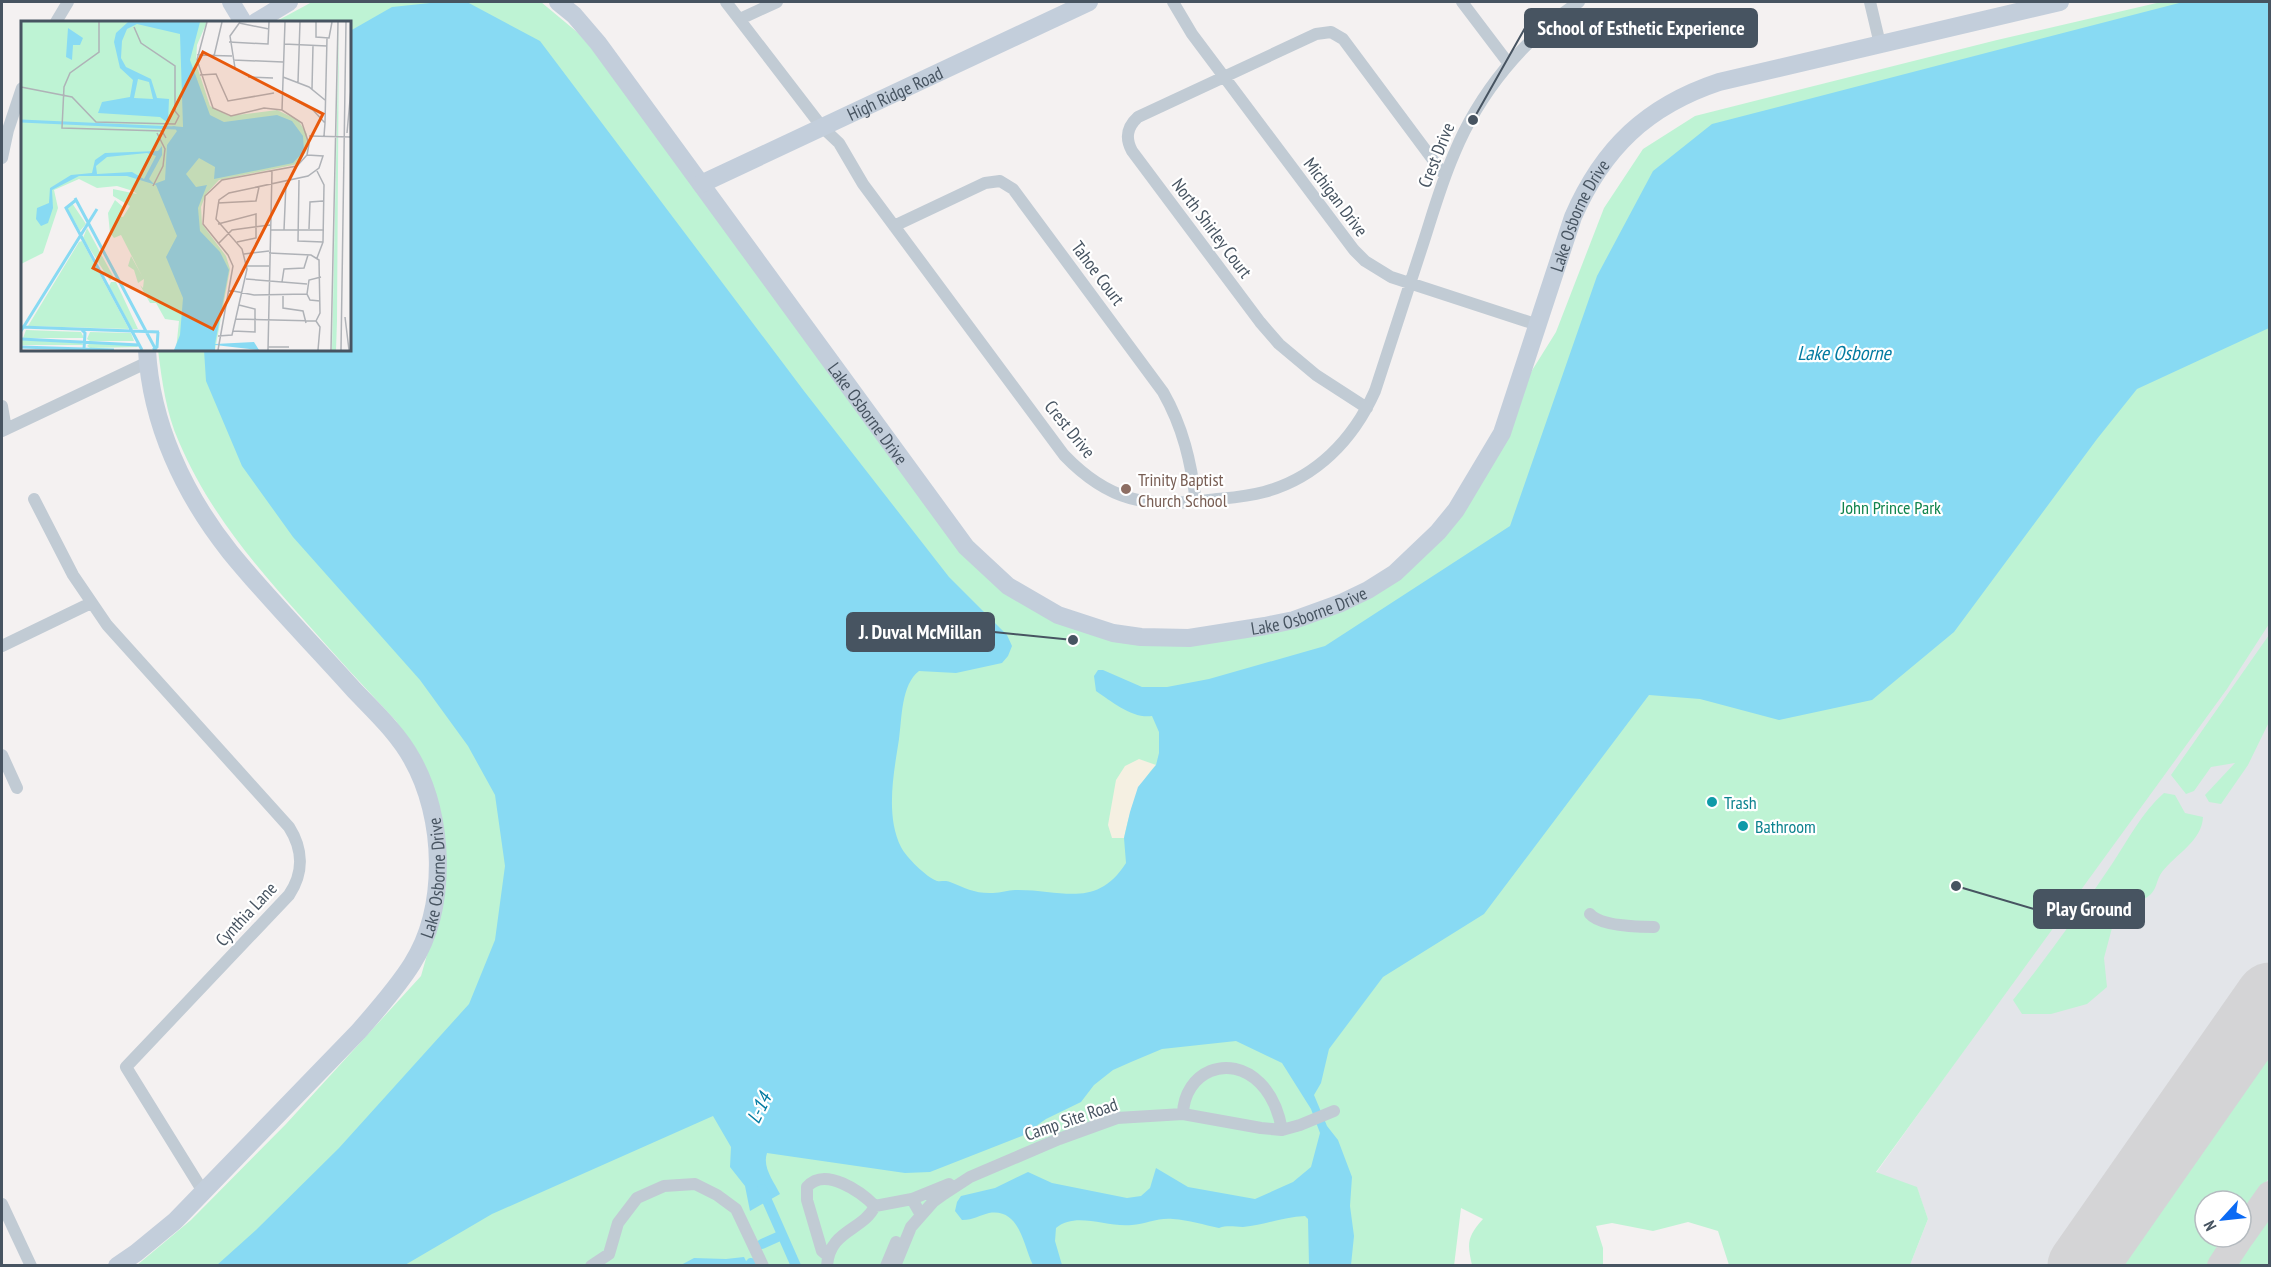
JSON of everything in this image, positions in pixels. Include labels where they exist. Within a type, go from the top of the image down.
[{"type":"street","points":[[57,21],[68,2]]},
{"type":"street","points":[[231,2],[242,21]]},
{"type":"street","points":[[258,21],[290,2]]},
{"type":"street","name":"Lake Osborne Drive","points":[[558,2],[575,16],[594,37],[966,547],[994,574],[1032,602],[1071,621],[1113,633],[1179,639],[1294,620],[1341,603],[1368,591],[1395,573],[1438,532],[1456,510],[1502,433],[1573,217],[1584,194],[1612,151],[1643,121],[1679,98],[1719,82],[2060,2]]},
{"type":"street","name":"Crest Drive","points":[[726,2],[822,127],[839,143],[863,184],[1064,455],[1091,479],[1123,496],[1149,503],[1167,504],[1264,492],[1305,474],[1324,462],[1340,446],[1367,408],[1375,391],[1445,176],[1478,107],[1509,64],[1548,24],[1579,2]]},
{"type":"street","points":[[740,19],[777,2]]},
{"type":"street","name":"High Ridge Road","points":[[701,184],[1089,2]]},
{"type":"street","name":"Michigan Drive","points":[[1173,2],[1190,31],[1353,250],[1377,270],[1410,284],[1538,325]]},
{"type":"street","points":[[1462,2],[1509,64]]},
{"type":"street","points":[[1870,2],[1880,44]]},
{"type":"street","name":"North Shirley Court","points":[[1367,408],[1316,375],[1279,344],[1260,322],[1129,144],[1129,129],[1138,117],[1323,32],[1338,35],[1343,39],[1445,176]]},
{"type":"street","points":[[2,158],[8,130],[21,91]]},
{"type":"street","name":"Tahoe Court","points":[[894,226],[985,183],[1000,182],[1013,189],[1163,392],[1175,413],[1187,444],[1196,502]]},
{"type":"street","points":[[2,406],[4,430],[147,356]]},
{"type":"street","name":"Lake Osborne Drive","points":[[117,1266],[154,1239],[204,1193],[359,1031],[413,963],[435,899],[439,875],[432,812],[412,759],[372,709],[230,551],[188,489],[175,464],[164,433],[154,398],[147,356]]},
{"type":"street","name":"Cynthia Lane","points":[[34,499],[56,546],[107,625],[289,827],[300,854],[299,876],[290,896],[126,1067],[204,1193]]},
{"type":"street","points":[[2,646],[91,603]]},
{"type":"street","points":[[2,755],[17,788]]},
{"type":"street","points":[[1590,914],[1608,923],[1654,927]]},
{"type":"street","points":[[1182,1114],[1187,1092],[1196,1080],[1208,1071],[1219,1068],[1232,1069],[1248,1074],[1261,1084],[1273,1101],[1282,1130]]},
{"type":"street","name":"Camp Site Road","points":[[886,1266],[902,1233],[911,1227],[933,1202],[970,1177],[1059,1139],[1117,1118],[1182,1114],[1282,1130],[1334,1111]]},
{"type":"street","points":[[875,1206],[912,1199],[970,1177]]},
{"type":"street","points":[[827,1261],[822,1251],[806,1193],[810,1183],[825,1180],[845,1184],[875,1206]]},
{"type":"street","points":[[591,1266],[609,1254],[618,1223],[637,1198],[664,1186],[696,1184],[717,1195],[736,1209],[763,1266]]},
{"type":"street","points":[[912,1199],[921,1215]]},
{"type":"street","points":[[2,1204],[31,1266]]},
{"type":"street","points":[[827,1261],[836,1241],[872,1213],[875,1206]]},
{"type":"street","name":"Camp Site Road","points":[[895,1266],[911,1227]]},
{"type":"shaded area","points":[[2269,623],[2269,1265],[1910,1265],[1928,1219],[1917,1188],[1876,1173]]},
{"type":"green space","name":"Lake Osborne","points":[[312,2],[541,2],[577,32],[598,55],[898,463],[1045,617],[1175,641],[1303,623],[1436,541],[1516,396],[1556,332],[1604,208],[1643,149],[1695,116],[1997,40],[2161,2],[2269,2],[2269,624],[2227,689],[1876,1172],[1917,1187],[1928,1219],[1910,1265],[1729,1265],[1718,1231],[1688,1222],[1653,1231],[1612,1223],[1596,1226],[1603,1248],[1603,1265],[1472,1265],[1469,1251],[1471,1236],[1483,1219],[1461,1208],[1454,1266],[136,1266],[191,1220],[286,1124],[421,976],[446,888],[445,848],[411,744],[396,721],[268,578],[219,514],[204,491],[179,442],[168,408],[161,373],[158,351],[351,351],[351,21],[277,21]]},
{"type":"green space","points":[[2269,635],[2269,722],[2248,765],[2221,804],[2209,802],[2205,795],[2235,763],[2211,767],[2194,791],[2186,794],[2171,775]]},
{"type":"green space","points":[[2164,793],[2175,795],[2185,813],[2203,817],[2202,826],[2187,847],[2162,872],[2155,889],[2148,897],[2117,909],[2104,958],[2107,987],[2087,1004],[2051,1014],[2022,1014],[2013,1000],[2076,916],[2142,817]]},
{"type":"green space","points":[[2269,1060],[2269,1178],[2253,1201],[2253,1189],[2193,1189],[2193,1249],[2219,1249],[2208,1265],[2115,1265],[2256,1062]]},
{"type":"green space","points":[[2269,1213],[2269,1265],[2232,1265],[2243,1249],[2253,1249],[2253,1235]]},
{"type":"sand","points":[[1139,759],[1156,765],[1139,790],[1124,838],[1112,838],[1108,825],[1116,780],[1125,766]]},
{"type":"water","name":"Lake Osborne","points":[[467,2],[540,41],[804,391],[949,577],[1007,635],[1012,646],[1002,663],[956,673],[919,671],[913,677],[903,702],[893,779],[893,821],[896,835],[907,856],[932,879],[948,881],[981,893],[1015,890],[1076,894],[1090,892],[1115,878],[1126,863],[1124,838],[1130,812],[1138,787],[1156,765],[1159,753],[1159,732],[1152,716],[1130,712],[1096,691],[1094,676],[1098,670],[1103,670],[1142,687],[1167,687],[1209,679],[1325,646],[1510,526],[1597,276],[1653,171],[1712,124],[2183,2],[2269,2],[2269,328],[2137,389],[2097,439],[1954,632],[1872,700],[1779,720],[1700,699],[1649,695],[1484,914],[1383,977],[1329,1049],[1321,1083],[1314,1095],[1327,1126],[1338,1140],[1352,1177],[1350,1206],[1354,1236],[1351,1265],[1309,1265],[1308,1219],[1305,1216],[1251,1226],[1219,1228],[1185,1220],[1168,1219],[1122,1225],[1073,1221],[1056,1228],[1055,1241],[1062,1265],[1033,1265],[1019,1230],[1008,1216],[989,1213],[962,1220],[955,1211],[961,1196],[995,1188],[1028,1172],[1052,1183],[1127,1198],[1141,1196],[1150,1188],[1156,1168],[1188,1187],[1255,1199],[1293,1182],[1311,1167],[1320,1133],[1311,1109],[1282,1063],[1236,1041],[1162,1049],[1131,1062],[1113,1070],[1094,1085],[1081,1102],[1046,1119],[1022,1136],[930,1172],[905,1173],[767,1153],[767,1169],[780,1194],[750,1211],[745,1186],[730,1167],[731,1147],[713,1116],[492,1214],[405,1265],[217,1265],[339,1148],[469,1004],[495,940],[505,866],[495,795],[468,746],[420,680],[293,537],[242,466],[206,381],[204,351],[351,351],[351,30],[392,7]]},
{"type":"water","points":[[744,1257],[748,1265],[681,1265],[694,1258]]},
{"type":"waterway","name":"L-14","points":[[762,1189],[796,1266]]},
{"type":"waterway","points":[[762,1244],[782,1235]]},
{"type":"taxiway","points":[[2251,1024],[2270,1036]]},
{"type":"taxiway","points":[[2253,1219],[2270,1195]]},
{"type":"taxiway","points":[[2221,1266],[2232,1249]]},
{"type":"runway","points":[[2082,1266],[2270,997]]},
{"type":"place","name":"School of Esthetic Experience","points":[[1473,120]]},
{"type":"place","name":"Trinity Baptist Church School","points":[[1126,489]]},
{"type":"place","name":"J. Duval McMillan","points":[[1073,640]]},
{"type":"place","name":"Trash","points":[[1712,802]]},
{"type":"place","name":"Bathroom","points":[[1743,826]]},
{"type":"place","name":"Play Ground","points":[[1956,886]]},
{"type":"park label","name":"John Prince Park","points":[[1891,507]]}]
